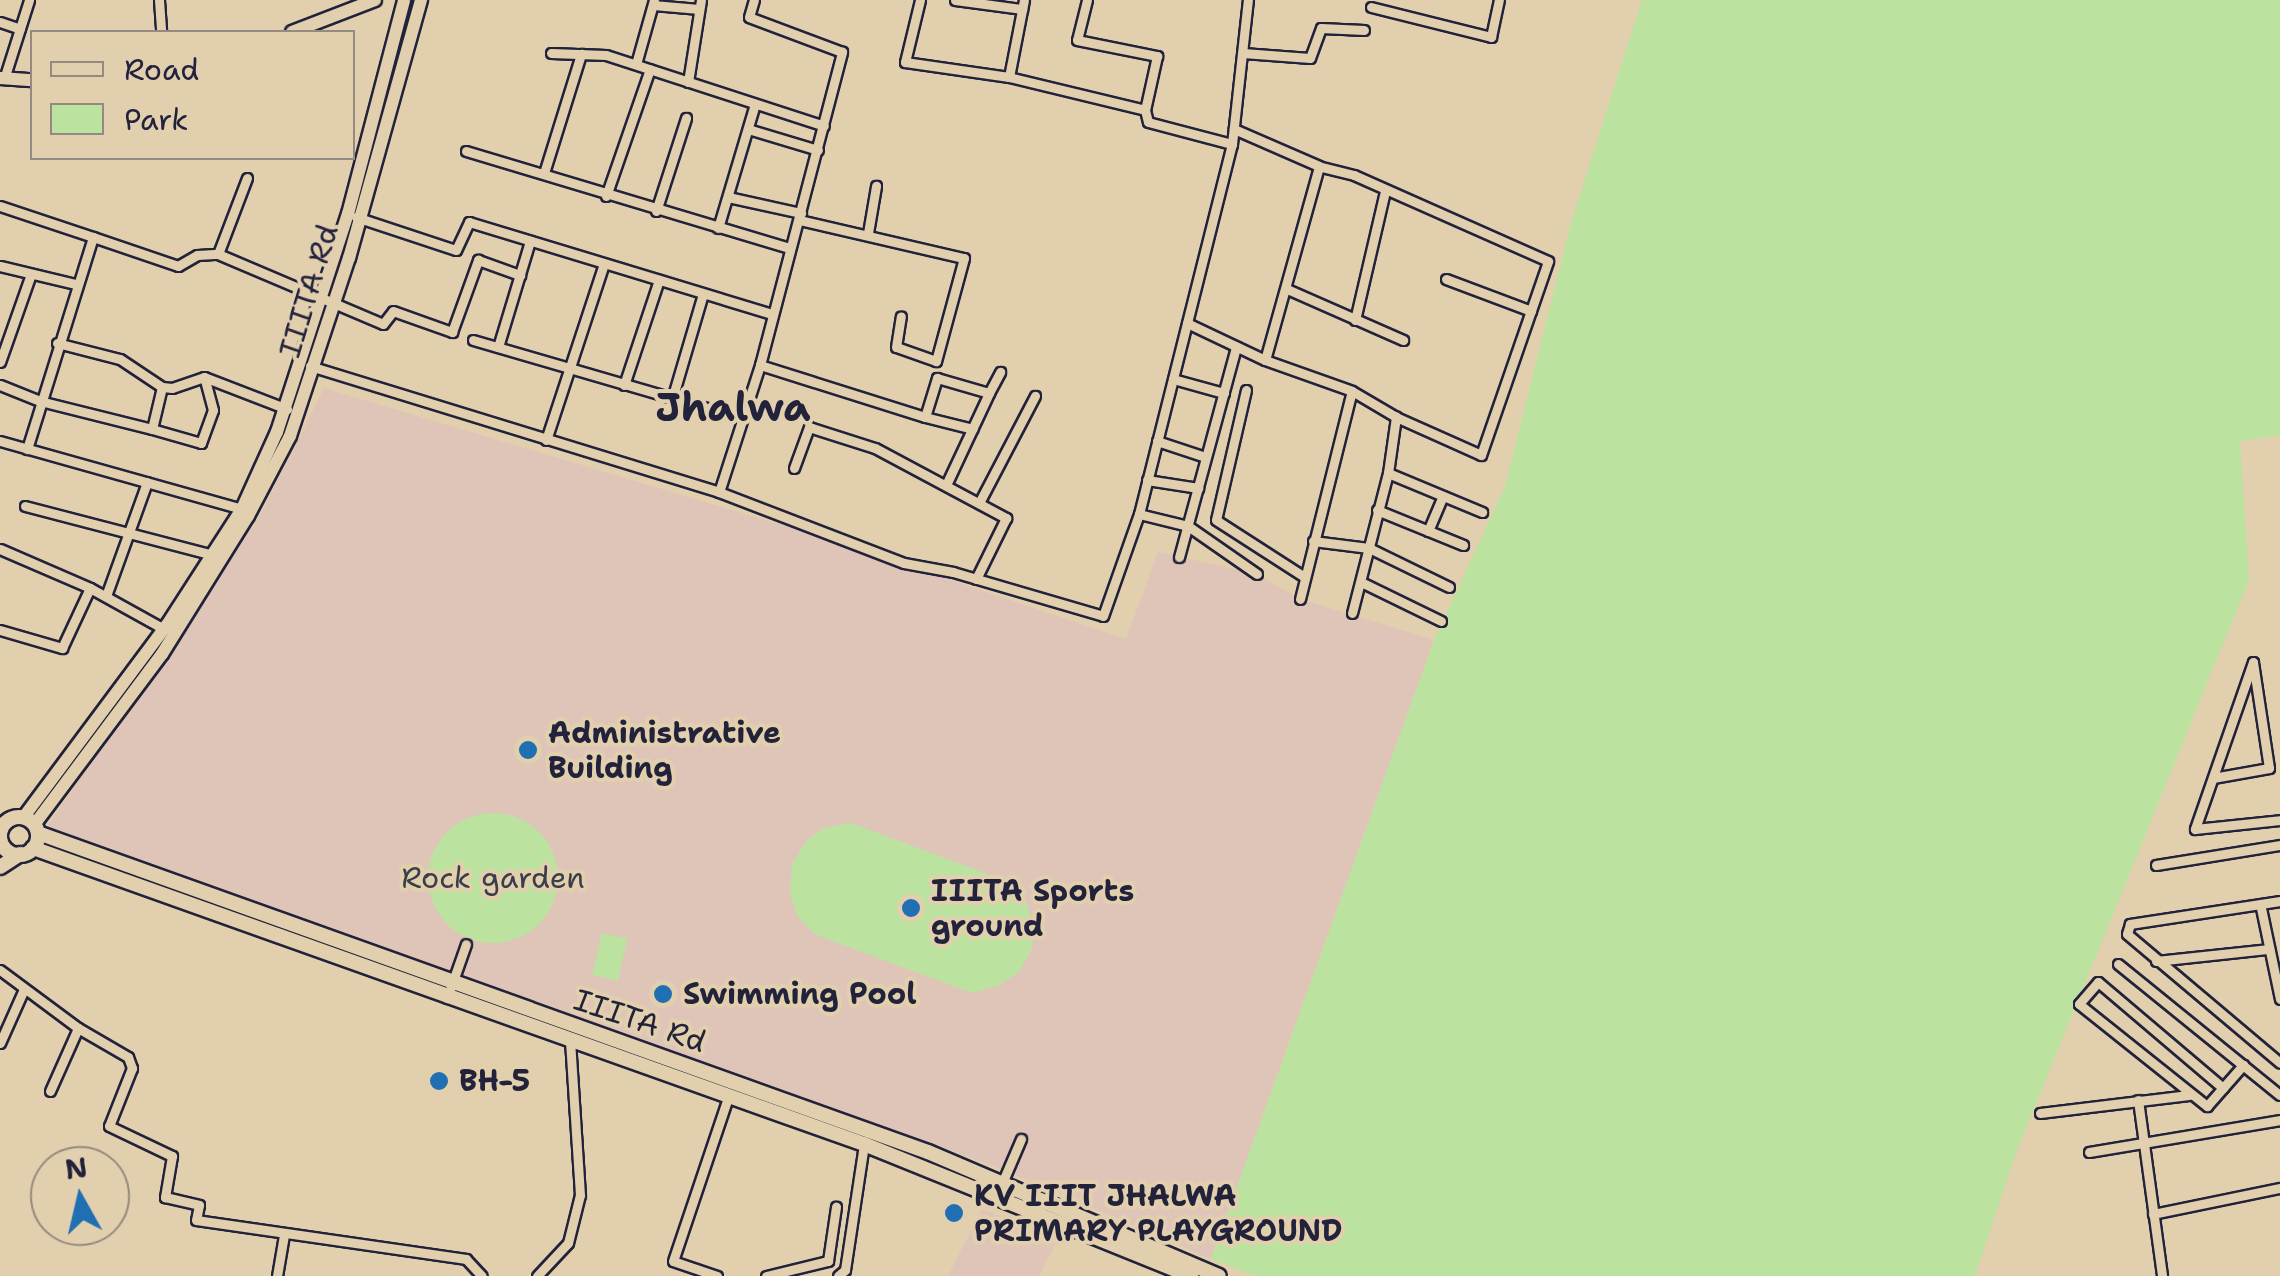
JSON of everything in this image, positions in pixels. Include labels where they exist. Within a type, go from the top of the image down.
[{"type":"main road","points":[[297,30],[375,0]]},
{"type":"main road","name":"IIITA Rd","points":[[354,216],[404,0]]},
{"type":"main road","name":"IIITA Rd","points":[[30,835],[162,654],[266,484],[309,366],[421,0]]},
{"type":"main road","points":[[2,78],[30,80]]},
{"type":"main road","name":"IIITA Rd","points":[[30,835],[242,508],[309,366]]},
{"type":"main road","points":[[1,834],[30,835],[8,851],[1,834]]},
{"type":"main road","points":[[0,867],[30,835]]},
{"type":"main road","name":"IIITA Rd","points":[[30,835],[576,1038],[866,1138],[1219,1276]]},
{"type":"main road","name":"IIITA Rd","points":[[999,1190],[1191,1276]]},
{"type":"street","points":[[2,78],[29,0]]},
{"type":"street","points":[[159,0],[161,30]]},
{"type":"street","points":[[719,492],[760,364],[842,52],[749,17],[754,0]]},
{"type":"street","points":[[920,0],[905,62],[1009,77],[1146,110]]},
{"type":"street","points":[[955,0],[1023,4],[1009,77]]},
{"type":"street","points":[[1087,0],[1077,40],[1156,56],[1146,110],[1148,122],[1232,144]]},
{"type":"street","points":[[309,366],[719,492],[904,563],[976,579],[1103,616],[1139,514],[1232,144],[1248,0]]},
{"type":"street","points":[[1370,7],[1492,37],[1499,0]]},
{"type":"street","points":[[634,64],[640,65],[653,2],[700,5],[688,82]]},
{"type":"street","points":[[0,22],[20,29]]},
{"type":"street","points":[[1243,53],[1310,58],[1321,28],[1364,30]]},
{"type":"street","points":[[551,52],[606,54],[824,126]]},
{"type":"street","points":[[544,174],[580,54]]},
{"type":"street","points":[[606,196],[650,69]]},
{"type":"street","points":[[718,228],[755,104]]},
{"type":"street","points":[[656,211],[686,118]]},
{"type":"street","points":[[748,129],[818,150]]},
{"type":"street","points":[[1187,323],[1264,360],[1352,391],[1396,418],[1482,455],[1548,261],[1384,191],[1354,174],[1318,166],[1234,129]]},
{"type":"street","points":[[466,151],[790,248]]},
{"type":"street","points":[[1264,360],[1287,289],[1318,166]]},
{"type":"street","points":[[218,254],[247,178]]},
{"type":"street","points":[[868,234],[876,186]]},
{"type":"street","points":[[1355,320],[1384,191]]},
{"type":"street","points":[[728,197],[964,258],[936,362],[896,347],[901,316]]},
{"type":"street","points":[[0,206],[178,266],[197,255],[218,254],[383,324],[393,311],[452,332],[478,260],[520,275]]},
{"type":"street","points":[[354,216],[456,250],[469,222],[772,314]]},
{"type":"street","points":[[27,449],[75,284],[93,237]]},
{"type":"street","points":[[498,347],[530,241]]},
{"type":"street","points":[[546,440],[604,264]]},
{"type":"street","points":[[0,266],[75,284]]},
{"type":"street","points":[[0,362],[30,274]]},
{"type":"street","points":[[1446,279],[1530,310]]},
{"type":"street","points":[[624,385],[659,280]]},
{"type":"street","points":[[1287,289],[1403,340]]},
{"type":"street","points":[[672,399],[703,294]]},
{"type":"street","points":[[474,340],[741,418]]},
{"type":"street","points":[[57,342],[120,359],[162,387],[172,388],[204,377],[287,409]]},
{"type":"street","points":[[1179,557],[1236,347]]},
{"type":"street","points":[[760,364],[972,429]]},
{"type":"street","points":[[946,485],[1000,372]]},
{"type":"street","points":[[0,385],[40,401],[201,444],[214,410],[204,377]]},
{"type":"street","points":[[926,417],[936,378],[989,393]]},
{"type":"street","points":[[1173,379],[1224,394]]},
{"type":"street","points":[[152,429],[162,387]]},
{"type":"street","points":[[1216,520],[1246,390]]},
{"type":"street","points":[[1300,599],[1352,391]]},
{"type":"street","points":[[980,503],[1035,396]]},
{"type":"street","points":[[1352,613],[1388,472],[1396,418]]},
{"type":"street","points":[[794,468],[808,427],[875,448],[1006,518],[976,579]]},
{"type":"street","points":[[0,441],[242,508]]},
{"type":"street","points":[[1156,441],[1205,457]]},
{"type":"street","points":[[1388,472],[1482,512]]},
{"type":"street","points":[[1146,480],[1198,488]]},
{"type":"street","points":[[106,596],[146,482]]},
{"type":"street","points":[[1428,531],[1443,496]]},
{"type":"street","points":[[25,506],[213,555]]},
{"type":"street","points":[[1377,510],[1463,545]]},
{"type":"street","points":[[1139,514],[1188,526],[1257,574]]},
{"type":"street","points":[[1191,514],[1216,520],[1304,576]]},
{"type":"street","points":[[1313,541],[1369,548],[1448,587]]},
{"type":"street","points":[[0,548],[90,588],[164,629]]},
{"type":"street","points":[[1361,582],[1441,620]]},
{"type":"street","points":[[0,630],[62,648],[90,588]]},
{"type":"street","points":[[2213,778],[2275,768],[2253,662],[2194,829],[2280,820]]},
{"type":"street","points":[[2156,865],[2280,844]]},
{"type":"street","points":[[2280,901],[2261,908],[2130,924],[2130,940],[2280,1063]]},
{"type":"street","points":[[2261,908],[2280,998]]},
{"type":"street","points":[[450,990],[466,944]]},
{"type":"street","points":[[2156,961],[2270,949]]},
{"type":"street","points":[[2118,964],[2280,1095]]},
{"type":"street","points":[[0,970],[78,1028],[128,1057],[132,1064],[109,1126],[172,1156],[165,1197],[199,1204],[196,1220],[466,1260],[482,1276]]},
{"type":"street","points":[[2222,1088],[2098,982],[2079,1004],[2189,1095],[2208,1106],[2243,1065]]},
{"type":"street","points":[[0,1043],[24,988]]},
{"type":"street","points":[[50,1091],[78,1028]]},
{"type":"street","points":[[536,1276],[568,1243],[580,1195],[576,1038]]},
{"type":"street","points":[[717,1276],[673,1261],[732,1090]]},
{"type":"street","points":[[2040,1112],[2189,1095]]},
{"type":"street","points":[[2138,1100],[2162,1276]]},
{"type":"street","points":[[2089,1152],[2280,1120]]},
{"type":"street","points":[[838,1276],[845,1270],[866,1138]]},
{"type":"street","points":[[999,1190],[1021,1139]]},
{"type":"street","points":[[2152,1214],[2280,1188]]},
{"type":"street","points":[[766,1276],[828,1262],[836,1208]]},
{"type":"street","points":[[278,1276],[284,1235]]},
{"type":"shaded area","points":[[324,388],[832,540],[1126,639],[1158,552],[1257,574],[1300,599],[1434,640],[1211,1259],[1007,1171],[46,828],[259,518]]},
{"type":"shaded area","points":[[982,1209],[1058,1239],[1039,1276],[948,1276]]},
{"type":"green space","points":[[1642,0],[2280,0],[2280,435],[2240,441],[2249,580],[2017,1150],[1975,1276],[1256,1276],[1211,1259],[1434,640],[1505,487],[1570,226]]},
{"type":"green space","name":"Rock garden","points":[[493,813],[518,818],[539,832],[553,853],[558,878],[553,903],[539,924],[518,938],[493,943],[468,938],[447,924],[433,903],[428,878],[433,853],[447,832],[468,818]]},
{"type":"green space","name":"IIITA Sports ground","points":[[851,823],[1006,881],[1026,902],[1034,926],[1032,949],[1019,972],[999,985],[972,993],[814,934],[797,915],[790,894],[792,864],[807,840],[824,828]]},
{"type":"green space","points":[[602,933],[627,939],[618,981],[592,975]]},
{"type":"place","name":"Administrative Building","points":[[528,750]]},
{"type":"place","name":"IIITA Sports ground","points":[[911,908]]},
{"type":"place","name":"Swimming Pool","points":[[663,994]]},
{"type":"place","name":"BH-5","points":[[439,1081]]},
{"type":"place","name":"KV IIIT JHALWA PRIMARY PLAYGROUND","points":[[954,1213]]},
{"type":"district","name":"Jhalwa","points":[[733,407]]}]
